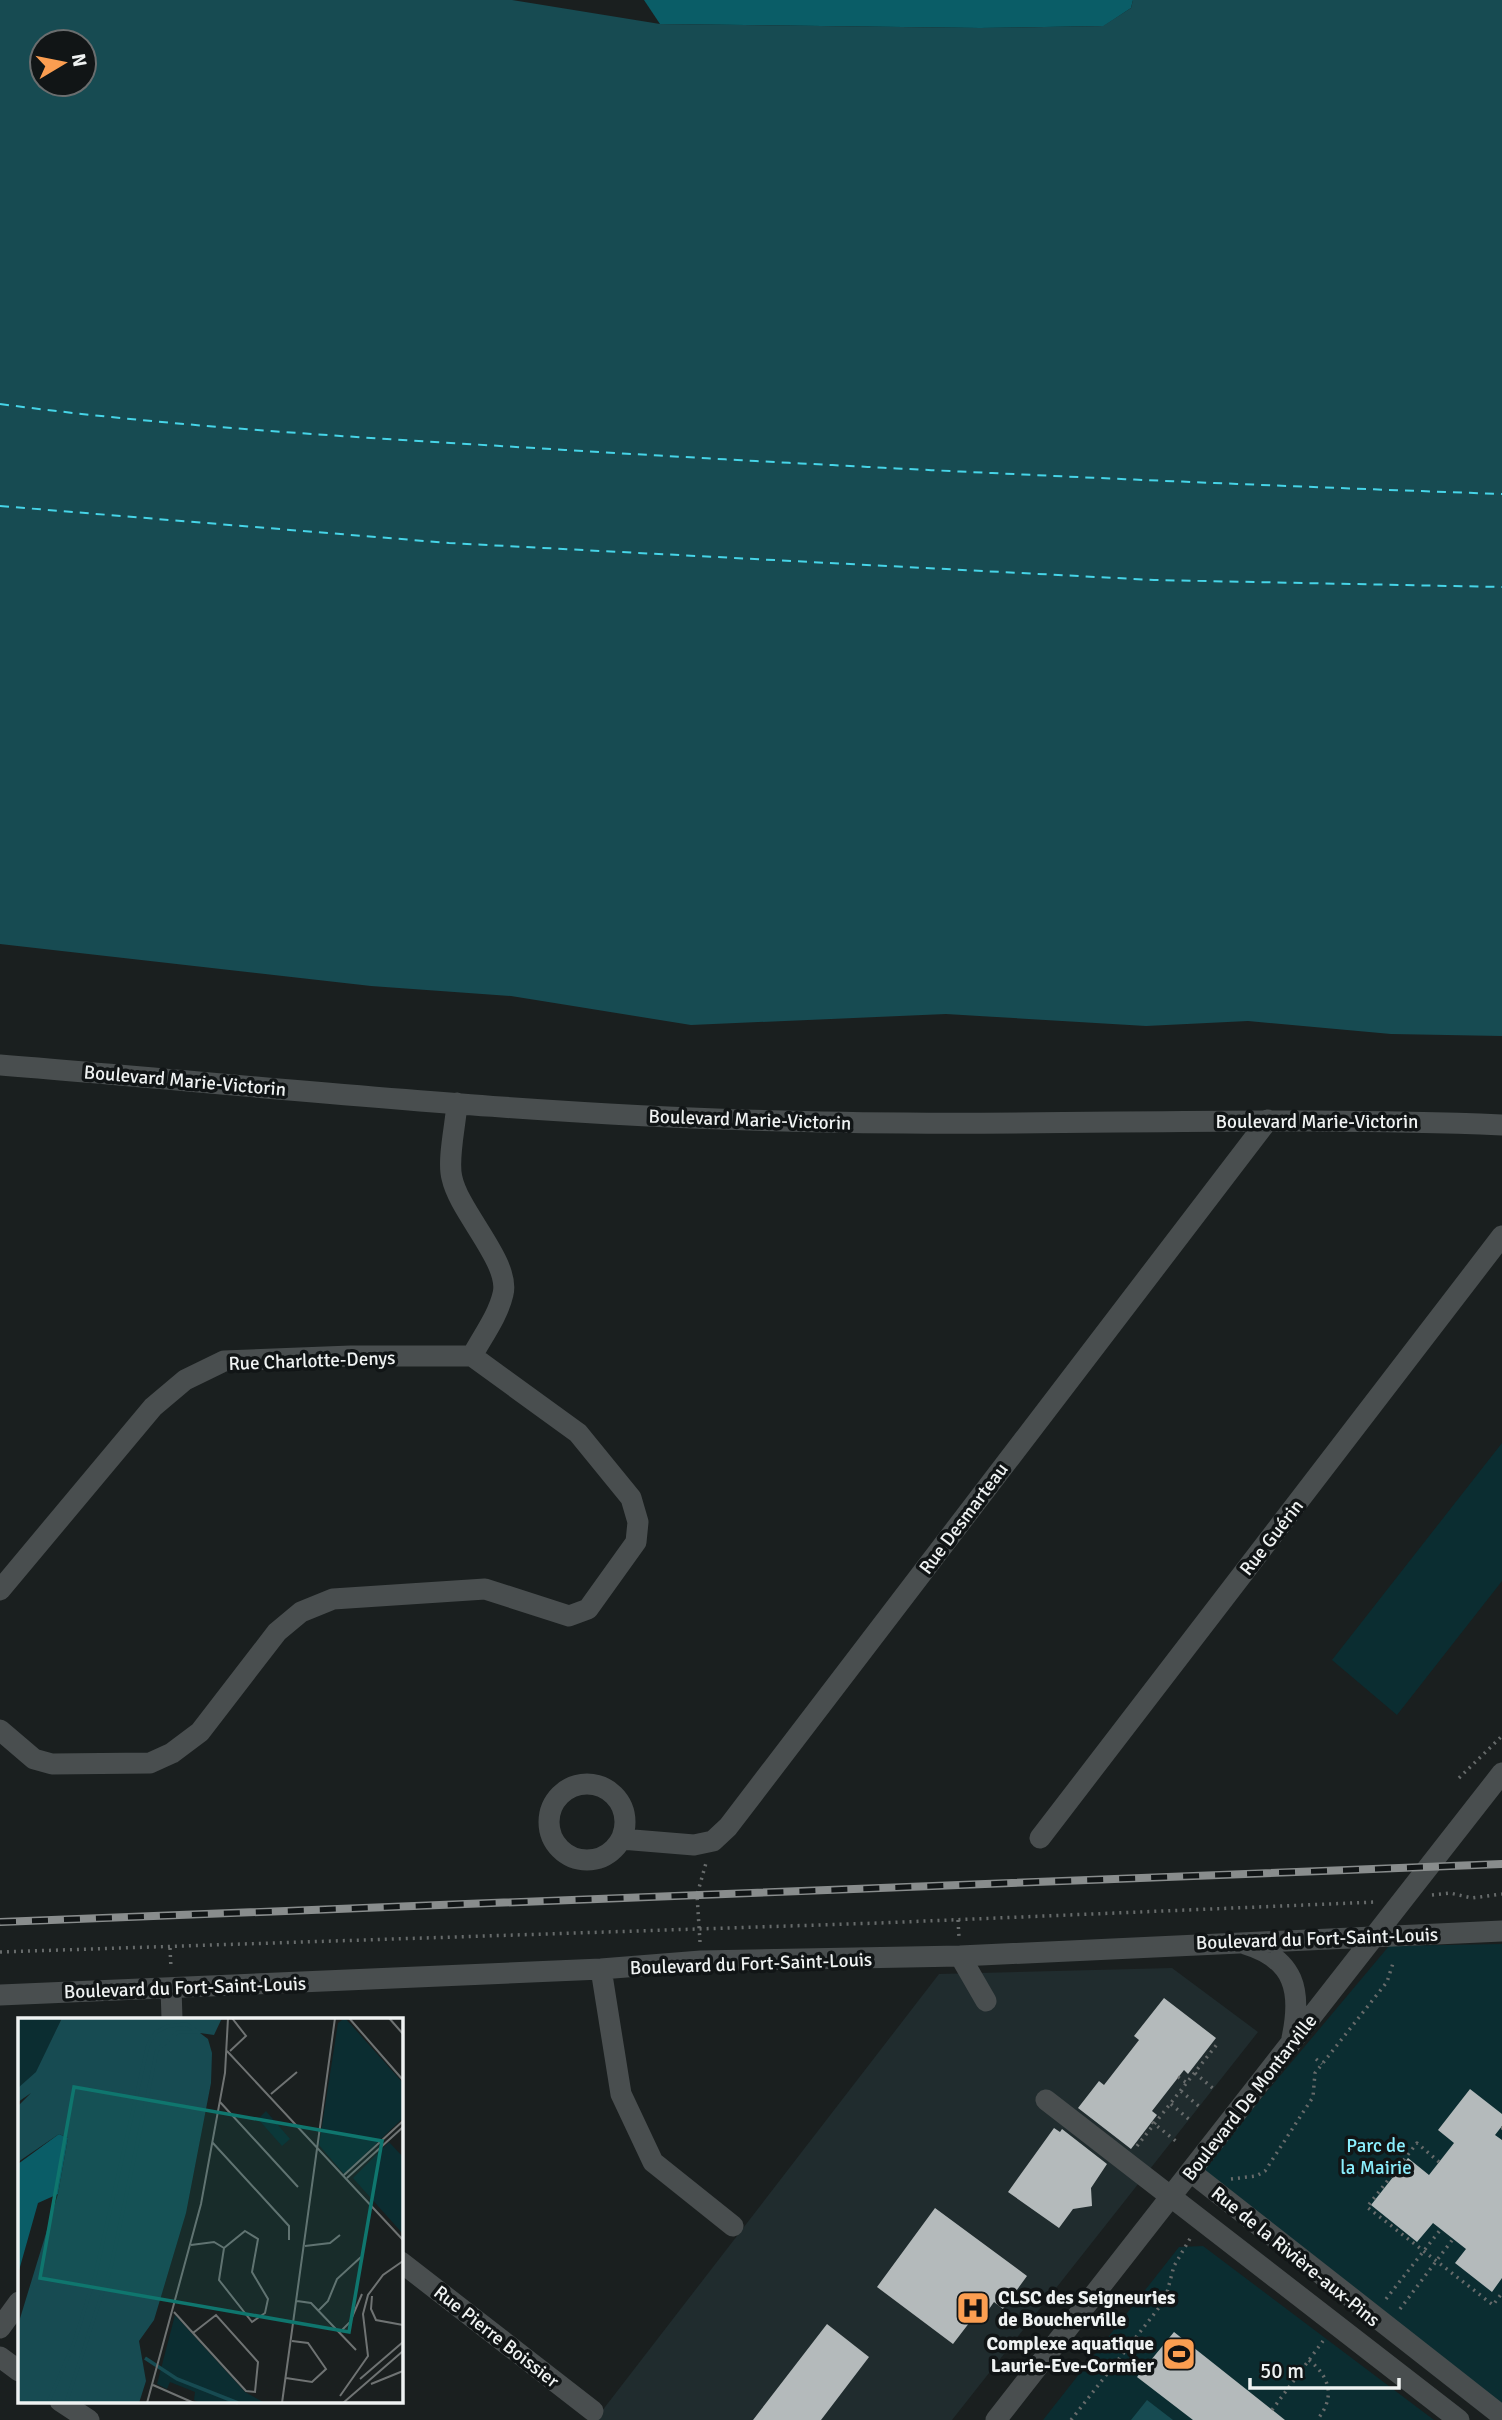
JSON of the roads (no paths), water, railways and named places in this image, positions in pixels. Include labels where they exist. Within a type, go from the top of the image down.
[{"type":"street","name":"Boulevard Marie-Victorin","points":[[0,1065],[457,1103],[782,1121],[1268,1120],[1502,1125]]},
{"type":"street","points":[[0,1730],[34,1759],[52,1764],[150,1763],[172,1753],[200,1732],[276,1632],[300,1612],[332,1599],[485,1589],[569,1616],[588,1609],[636,1542],[638,1522],[631,1499],[579,1433],[472,1356],[504,1292],[504,1275],[459,1199],[451,1176],[457,1103]]},
{"type":"street","name":"Rue Desmarteau","points":[[621,1839],[694,1845],[713,1841],[728,1827],[1268,1120]]},
{"type":"street","name":"Rue Guérin","points":[[1040,1838],[1502,1236]]},
{"type":"street","name":"Rue Charlotte-Denys","points":[[0,1590],[153,1407],[185,1380],[224,1361],[351,1356],[472,1356]]},
{"type":"street","name":"Boulevard De Montarville","points":[[996,2420],[1502,1773]]},
{"type":"street","name":"Boulevard du Fort-Saint-Louis","points":[[0,1995],[601,1969],[701,1961],[960,1956],[1234,1941],[1502,1931]]},
{"type":"street","points":[[1234,1941],[1271,1954],[1291,1975],[1297,2008],[1290,2044]]},
{"type":"street","points":[[960,1956],[986,2001]]},
{"type":"street","points":[[601,1969],[621,2094],[653,2162],[733,2227]]},
{"type":"street","points":[[171,1988],[172,2018]]},
{"type":"street","name":"Rue de la Rivière-aux-Pins","points":[[1046,2100],[1456,2419]]},
{"type":"street","name":"Rue de la Rivière-aux-Pins","points":[[1191,2172],[1502,2416]]},
{"type":"street","name":"Rue Pierre Boissier","points":[[402,2263],[593,2411]]},
{"type":"street","points":[[0,2328],[18,2303]]},
{"type":"street","points":[[0,2357],[18,2370]]},
{"type":"street","points":[[62,2402],[89,2420]]},
{"type":"railway","points":[[0,1922],[1502,1864]]},
{"type":"place","name":"CLSC des Seigneuries de Boucherville","points":[[973,2308]]},
{"type":"place","name":"Complexe aquatique Laurie-Eve-Cormier","points":[[1179,2354]]},
{"type":"park label","name":"Parc de la Mairie","points":[[1376,2156]]}]
